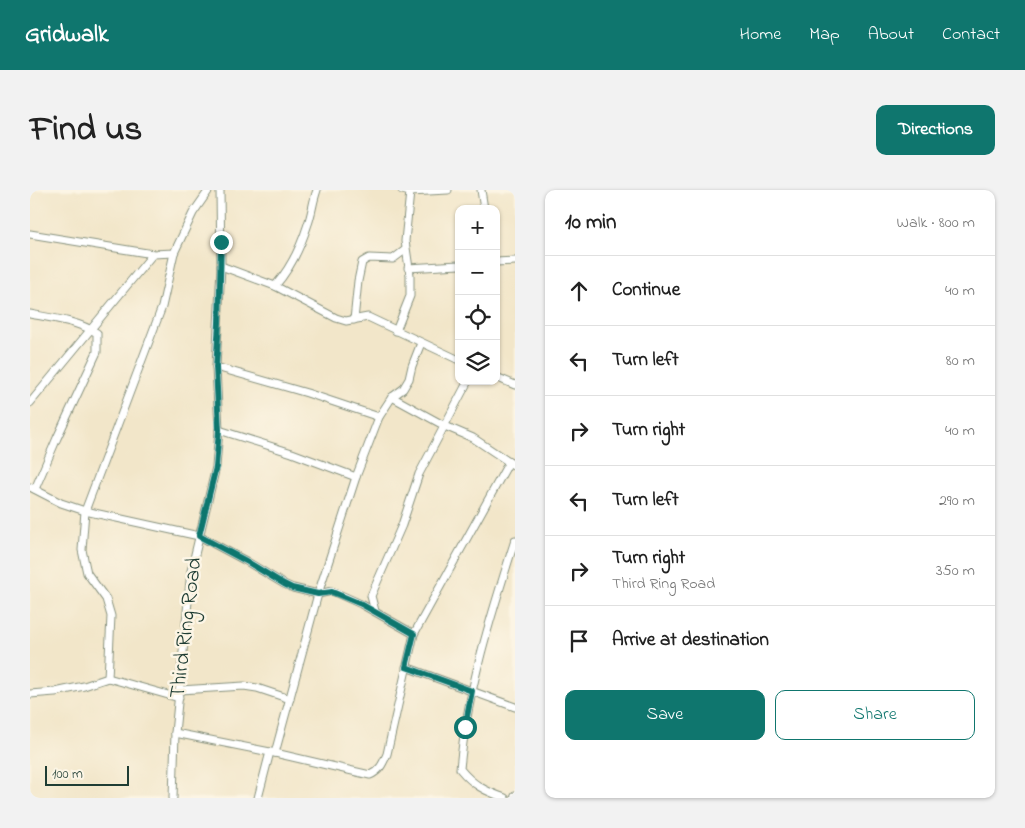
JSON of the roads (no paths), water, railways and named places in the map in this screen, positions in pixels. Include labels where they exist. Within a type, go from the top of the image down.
[{"type":"street","points":[[108,678],[111,616],[106,599],[87,573],[82,550],[86,511],[162,307],[174,253],[193,213],[209,190]]},
{"type":"street","name":"Third Ring Road","points":[[173,798],[175,733],[190,571],[216,467],[219,430],[216,367],[221,266],[220,190]]},
{"type":"street","points":[[275,286],[283,277],[302,239],[309,223],[317,190]]},
{"type":"street","points":[[396,331],[410,296],[405,250],[406,191],[448,190]]},
{"type":"street","points":[[481,190],[483,205]]},
{"type":"street","points":[[30,234],[153,254],[174,253]]},
{"type":"street","points":[[354,320],[362,262],[369,258],[393,259],[405,250]]},
{"type":"street","points":[[30,403],[153,254]]},
{"type":"street","points":[[500,262],[515,261]]},
{"type":"street","points":[[408,268],[455,265]]},
{"type":"street","points":[[221,266],[275,286],[336,318],[346,321],[368,317],[455,358]]},
{"type":"street","points":[[30,314],[64,320],[97,332],[97,352],[33,488],[62,503],[86,511],[199,536],[292,588],[318,594],[332,592]]},
{"type":"street","points":[[258,798],[290,699],[322,580],[356,477],[379,417],[392,397],[402,389],[409,379],[421,343]]},
{"type":"street","points":[[216,367],[307,393],[379,417]]},
{"type":"street","points":[[500,378],[515,384]]},
{"type":"street","points":[[361,604],[371,596],[402,525],[419,474],[466,385]]},
{"type":"street","points":[[175,733],[370,775],[381,767],[387,754],[414,634],[512,464],[473,438],[444,426],[392,397]]},
{"type":"street","points":[[219,430],[292,453],[356,477]]},
{"type":"street","points":[[504,798],[485,792],[468,779],[460,769],[472,691],[492,612],[515,540]]},
{"type":"street","points":[[322,580],[332,592],[361,604],[414,634]]},
{"type":"street","points":[[371,596],[374,612]]},
{"type":"street","points":[[406,667],[515,707]]},
{"type":"street","points":[[30,694],[55,692],[84,686],[108,678],[180,694],[244,686],[257,688],[290,699]]}]
